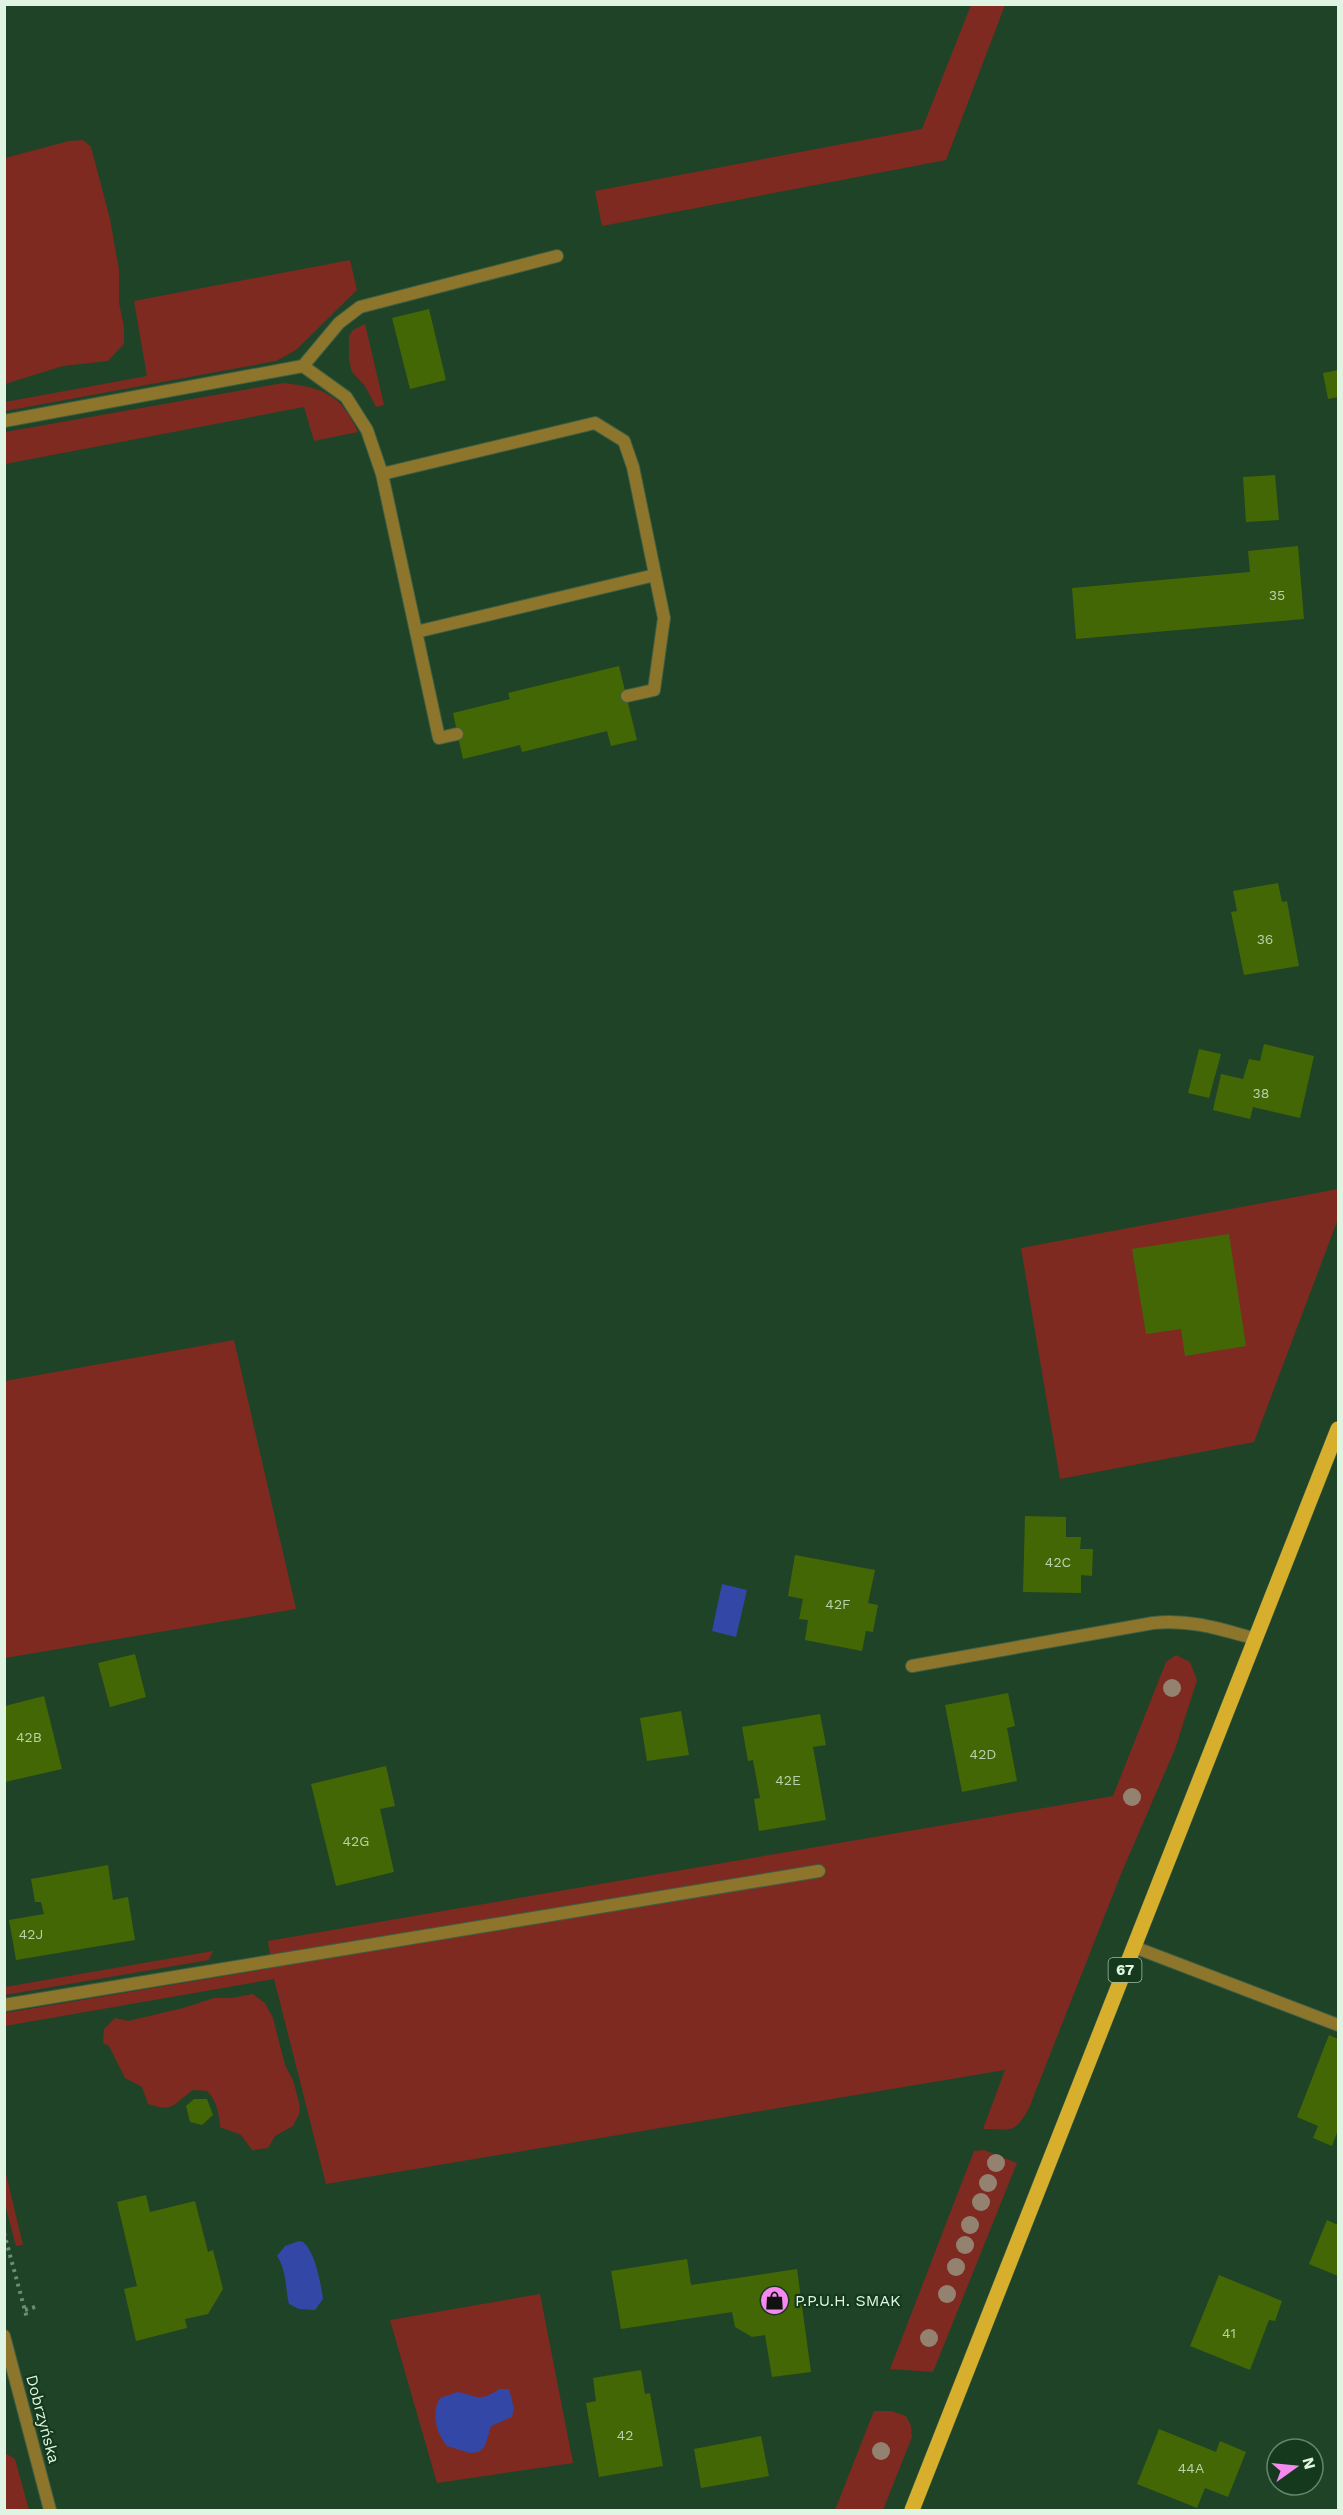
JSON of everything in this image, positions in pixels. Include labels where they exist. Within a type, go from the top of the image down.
[{"type":"main road","name":"67","points":[[912,2511],[1338,1430]]},
{"type":"street","points":[[4,421],[303,366],[339,323],[360,307],[557,256]]},
{"type":"street","points":[[303,366],[346,397],[367,430],[382,474],[439,738],[457,734]]},
{"type":"street","points":[[382,474],[595,423],[624,441],[633,466],[664,618],[654,690],[627,696]]},
{"type":"street","points":[[416,632],[655,575]]},
{"type":"street","points":[[912,1666],[1153,1623],[1179,1621],[1207,1625],[1256,1639]]},
{"type":"street","points":[[4,2005],[819,1871]]},
{"type":"street","points":[[1134,1947],[1338,2025]]},
{"type":"street","name":"Dobrzyńska","points":[[4,2336],[50,2511]]},
{"type":"path","points":[[25,2310],[38,2306]]},
{"type":"shaded area","points":[[971,5],[1005,5],[946,160],[602,226],[595,191],[922,129]]},
{"type":"shaded area","points":[[83,140],[91,147],[110,219],[119,270],[119,303],[124,327],[124,344],[108,361],[63,366],[5,384],[5,158],[69,141]]},
{"type":"shaded area","points":[[350,260],[357,290],[296,350],[276,361],[5,411],[5,402],[147,376],[134,301]]},
{"type":"shaded area","points":[[365,324],[384,405],[376,407],[365,386],[352,372],[349,360],[349,336],[353,330]]},
{"type":"shaded area","points":[[283,383],[308,387],[329,395],[345,409],[358,432],[314,441],[304,407],[5,464],[5,432]]},
{"type":"shaded area","points":[[1338,1189],[1338,1219],[1254,1442],[1060,1479],[1021,1248]]},
{"type":"shaded area","points":[[234,1340],[296,1609],[5,1658],[5,1381]]},
{"type":"shaded area","points":[[1176,1655],[1190,1662],[1197,1680],[1175,1749],[1121,1874],[1029,2108],[1019,2123],[1011,2129],[983,2129],[1005,2070],[326,2184],[274,1979],[5,2026],[5,2013],[272,1968],[268,1941],[1113,1796],[1166,1662]]},
{"type":"shaded area","points":[[213,1951],[209,1960],[5,1995],[5,1987]]},
{"type":"shaded area","points":[[253,1994],[265,2003],[273,2018],[285,2065],[293,2080],[300,2106],[293,2126],[275,2136],[268,2148],[252,2150],[241,2135],[220,2127],[217,2108],[207,2091],[193,2090],[173,2106],[163,2108],[148,2104],[142,2087],[125,2078],[109,2046],[103,2043],[104,2029],[115,2018],[128,2021],[214,1998]]},
{"type":"shaded area","points":[[984,2150],[1017,2163],[933,2372],[890,2369],[974,2151]]},
{"type":"shaded area","points":[[5,2170],[23,2245],[16,2246],[5,2204]]},
{"type":"shaded area","points":[[540,2294],[573,2463],[437,2483],[390,2320]]},
{"type":"shaded area","points":[[874,2411],[891,2411],[906,2416],[911,2426],[912,2437],[883,2510],[835,2510]]},
{"type":"shaded area","points":[[5,2453],[15,2459],[29,2510],[5,2510]]},
{"type":"water","points":[[722,1584],[747,1590],[736,1637],[712,1631]]},
{"type":"water","points":[[299,2241],[307,2246],[311,2253],[319,2277],[323,2299],[315,2310],[299,2309],[289,2304],[284,2273],[277,2256],[285,2246]]},
{"type":"water","points":[[499,2389],[509,2389],[514,2408],[512,2417],[491,2426],[485,2446],[479,2452],[470,2453],[447,2446],[436,2423],[435,2416],[440,2398],[458,2392],[482,2397]]},
{"type":"building","points":[[429,309],[446,380],[410,389],[392,318]]},
{"type":"building","points":[[1338,370],[1338,397],[1328,399],[1323,373]]},
{"type":"building","points":[[1275,475],[1279,520],[1246,522],[1243,477]]},
{"type":"building","points":[[1298,546],[1304,619],[1076,639],[1072,588],[1250,572],[1248,551]]},
{"type":"building","points":[[619,666],[637,740],[611,746],[607,731],[522,752],[520,745],[463,759],[453,713],[510,699],[508,693]]},
{"type":"building","points":[[1278,883],[1282,902],[1287,901],[1299,966],[1244,975],[1231,912],[1237,911],[1233,891]]},
{"type":"building","points":[[1264,1044],[1314,1056],[1300,1118],[1253,1107],[1250,1119],[1213,1110],[1221,1074],[1243,1079],[1249,1059],[1260,1061]]},
{"type":"building","points":[[1199,1049],[1221,1054],[1209,1098],[1188,1093]]},
{"type":"building","points":[[1229,1234],[1246,1346],[1185,1356],[1181,1329],[1146,1334],[1132,1249]]},
{"type":"building","points":[[1025,1516],[1066,1517],[1066,1537],[1081,1537],[1080,1549],[1093,1549],[1092,1576],[1081,1575],[1081,1593],[1023,1592]]},
{"type":"building","points":[[795,1555],[875,1570],[868,1603],[878,1605],[873,1632],[866,1631],[862,1651],[805,1640],[808,1620],[799,1619],[803,1599],[788,1596]]},
{"type":"building","points":[[135,1654],[146,1697],[110,1707],[98,1663]]},
{"type":"building","points":[[1008,1693],[1015,1726],[1007,1728],[1017,1781],[962,1792],[945,1705]]},
{"type":"building","points":[[44,1696],[62,1769],[5,1782],[5,1706]]},
{"type":"building","points":[[681,1711],[689,1755],[647,1761],[640,1718]]},
{"type":"building","points":[[820,1714],[826,1745],[813,1747],[826,1820],[759,1831],[754,1799],[760,1798],[753,1760],[748,1761],[742,1727]]},
{"type":"building","points":[[386,1766],[395,1806],[380,1809],[394,1872],[336,1886],[311,1784]]},
{"type":"building","points":[[108,1865],[113,1900],[128,1897],[135,1940],[16,1960],[9,1920],[44,1914],[41,1902],[35,1902],[31,1879]]},
{"type":"building","points":[[1329,2035],[1338,2039],[1338,2134],[1332,2146],[1313,2138],[1318,2126],[1297,2117]]},
{"type":"building","points":[[194,2099],[207,2099],[213,2115],[202,2125],[190,2122],[186,2106]]},
{"type":"building","points":[[146,2195],[150,2212],[195,2201],[208,2252],[213,2250],[223,2289],[208,2314],[185,2319],[187,2328],[136,2341],[124,2289],[137,2286],[117,2202]]},
{"type":"building","points":[[1327,2220],[1338,2225],[1338,2276],[1309,2264]]},
{"type":"building","points":[[687,2259],[691,2285],[797,2269],[811,2372],[772,2377],[765,2335],[752,2337],[735,2327],[732,2312],[621,2329],[611,2271]]},
{"type":"building","points":[[1219,2275],[1282,2301],[1275,2321],[1269,2320],[1250,2370],[1190,2346]]},
{"type":"building","points":[[641,2370],[645,2394],[650,2393],[663,2466],[599,2477],[586,2403],[596,2401],[593,2378]]},
{"type":"building","points":[[1159,2429],[1216,2452],[1220,2441],[1246,2452],[1228,2497],[1205,2488],[1197,2508],[1137,2484]]},
{"type":"building","points":[[761,2436],[769,2476],[701,2488],[694,2449]]},
{"type":"place","name":"P.P.U.H. SMAK","points":[[774,2300]]}]
